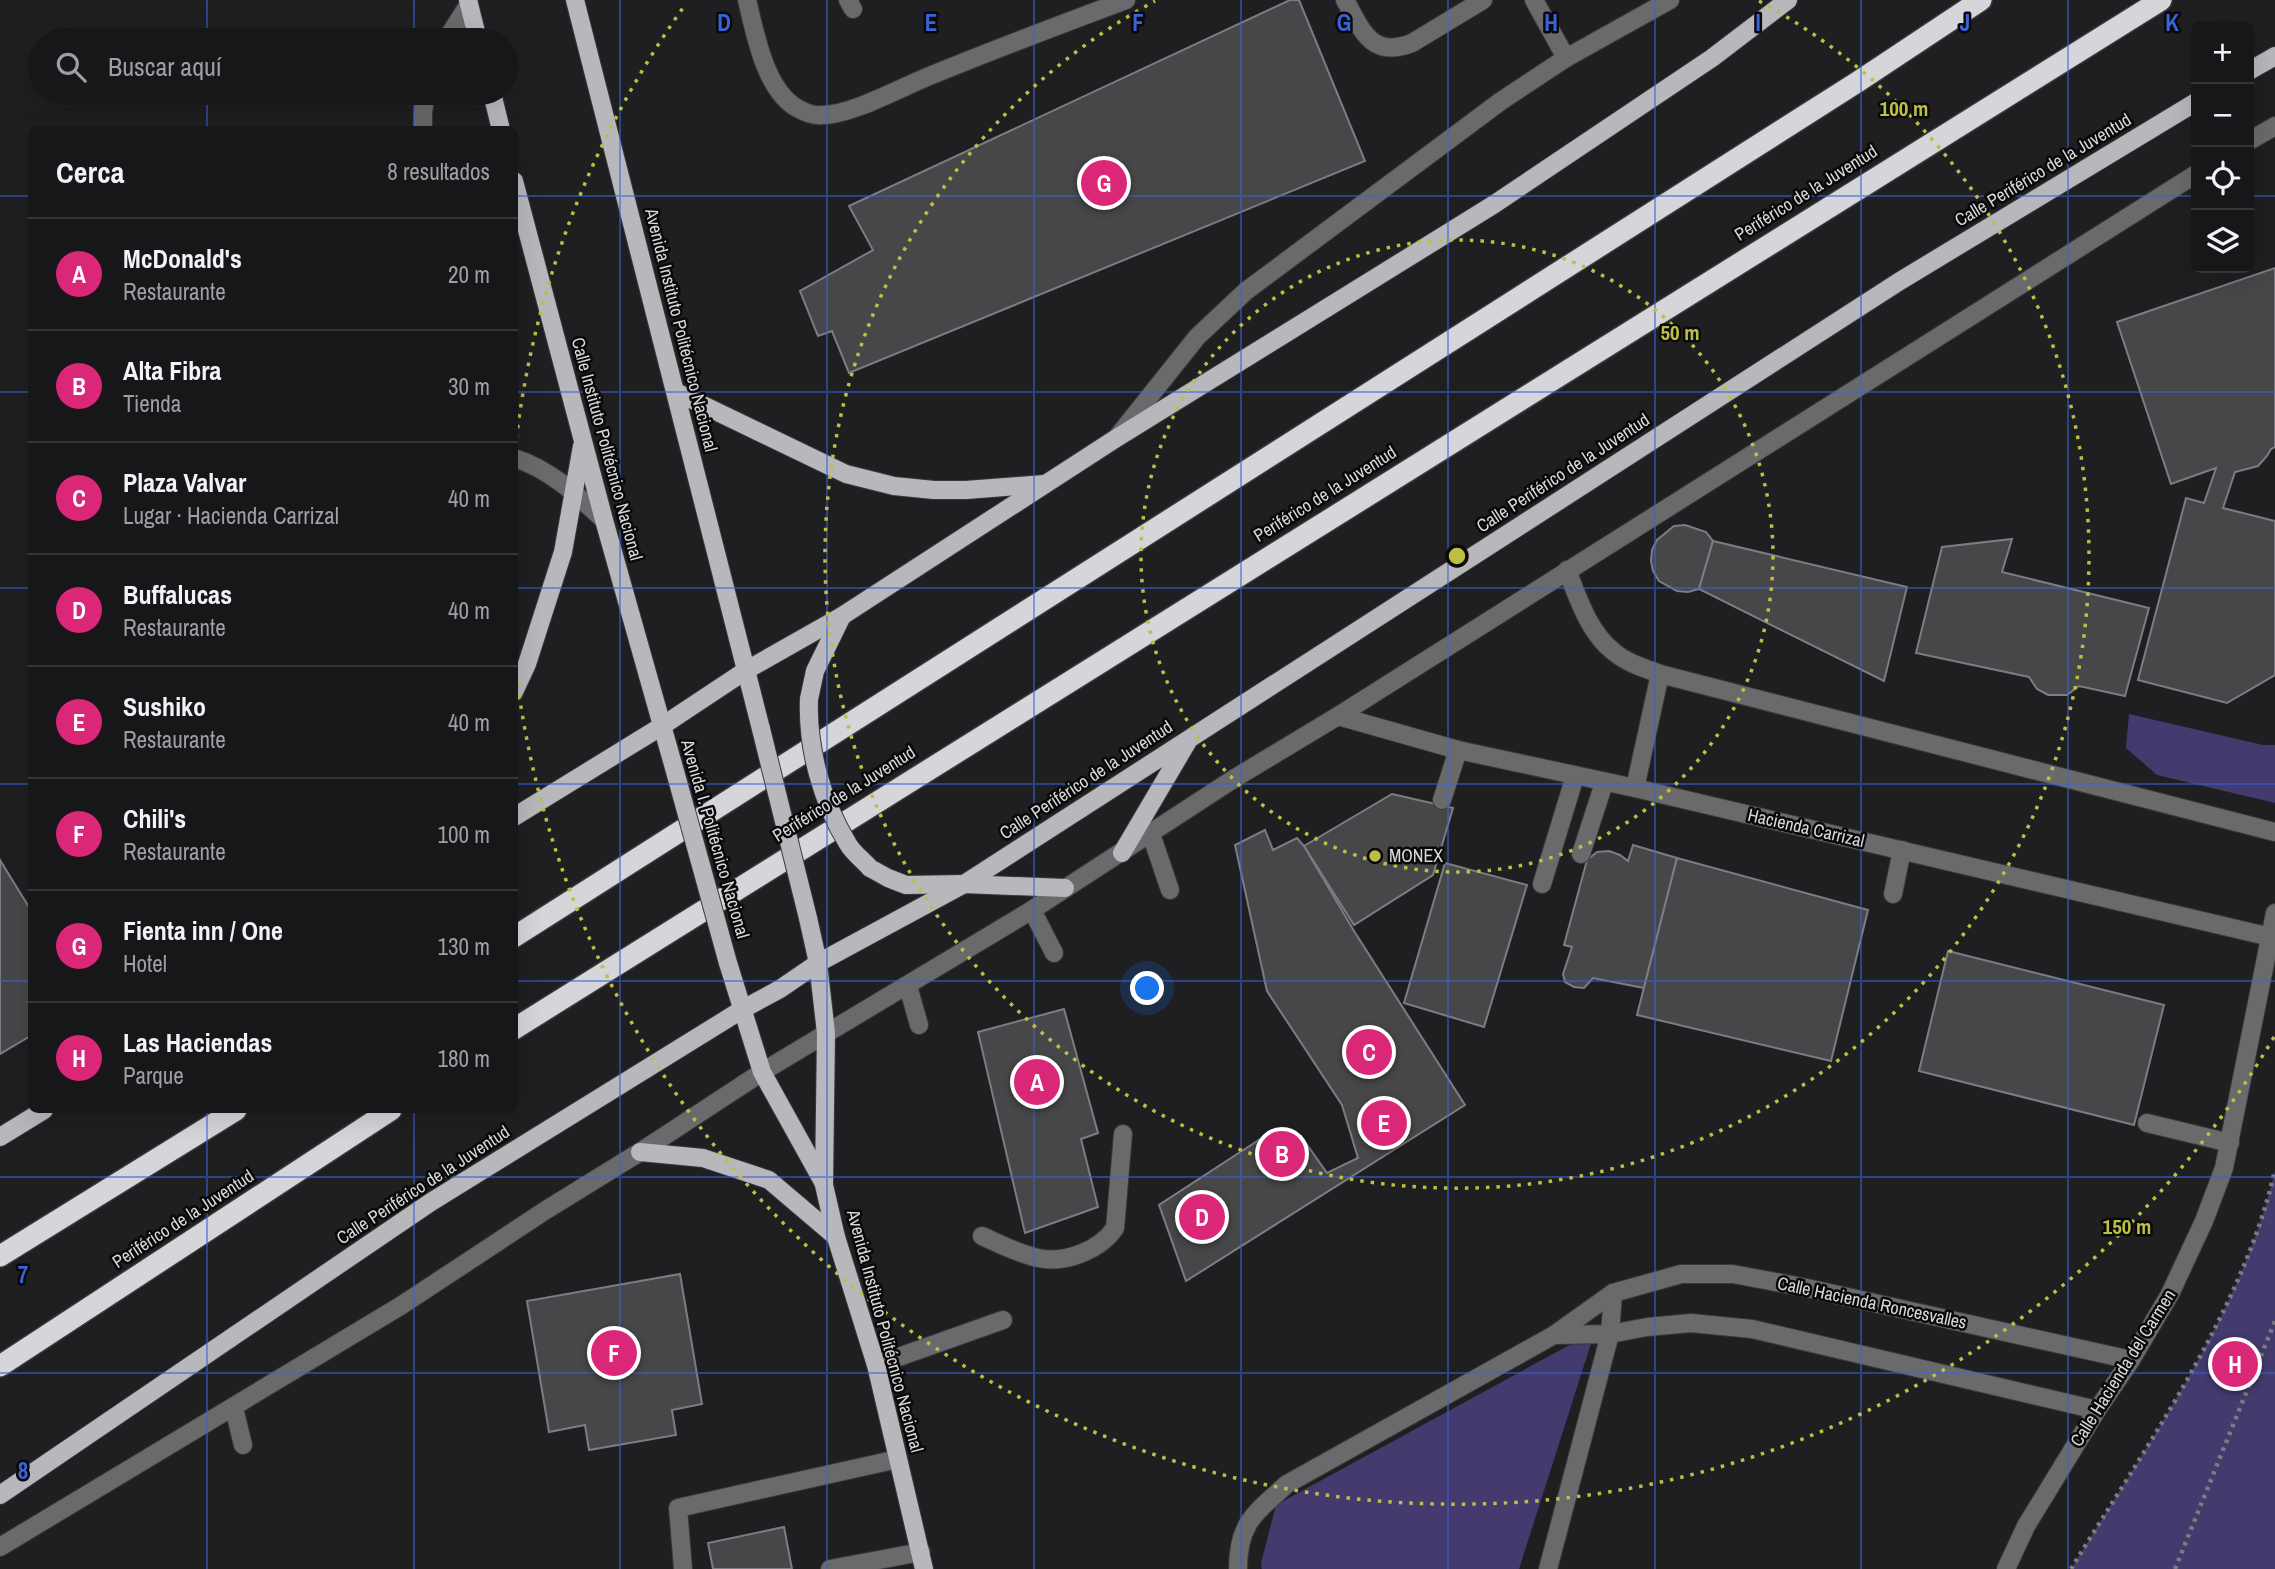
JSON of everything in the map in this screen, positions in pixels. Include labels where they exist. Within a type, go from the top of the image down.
[{"type":"highway","points":[[518,934],[1848,88],[1981,0]]},
{"type":"highway","name":"Periférico de la Juventud","points":[[518,1027],[2161,0]]},
{"type":"highway","points":[[0,1256],[231,1113]]},
{"type":"highway","name":"Periférico de la Juventud","points":[[0,1366],[386,1113]]},
{"type":"main road","name":"Avenida Instituto Politécnico Nacional","points":[[575,0],[808,918],[818,963],[826,1033],[824,1185],[836,1237],[876,1365],[922,1560]]},
{"type":"main road","points":[[518,815],[662,726],[745,671],[842,616],[1115,439],[1493,205],[1712,58],[1788,0]]},
{"type":"main road","points":[[469,2],[475,28]]},
{"type":"main road","points":[[2254,68],[2275,56]]},
{"type":"main road","points":[[495,105],[500,126]]},
{"type":"main road","name":"Calle Periférico de la Juventud","points":[[0,1495],[431,1202],[743,1009],[780,989],[818,963],[964,884],[1900,281],[2191,105]]},
{"type":"main road","name":"Calle Instituto Politécnico Nacional","points":[[518,196],[662,726]]},
{"type":"main road","points":[[676,392],[846,474],[894,486],[966,490],[1047,484]]},
{"type":"main road","points":[[518,683],[527,664],[563,552],[583,439]]},
{"type":"main road","points":[[842,616],[815,671],[809,699],[808,725],[830,808],[849,846],[870,868],[906,885],[1065,888]]},
{"type":"main road","name":"Avenida I. Politécnico Nacional","points":[[662,726],[743,1009]]},
{"type":"main road","points":[[1122,853],[1189,739]]},
{"type":"main road","name":"Avenida Instituto Politécnico Nacional","points":[[743,1009],[762,1072],[824,1185]]},
{"type":"main road","points":[[3,1133],[39,1113]]},
{"type":"main road","points":[[640,1152],[703,1158],[728,1164],[769,1180],[836,1237]]},
{"type":"street","points":[[747,0],[758,47],[771,79],[782,96],[796,108],[823,116],[850,109],[986,53],[1126,0]]},
{"type":"street","points":[[1345,0],[1367,39],[1377,46],[1401,47],[1482,0]]},
{"type":"street","points":[[1534,0],[1566,58]]},
{"type":"street","points":[[1115,439],[1197,337],[1246,291],[1500,101],[1566,58],[1670,0]]},
{"type":"street","points":[[453,28],[469,2]]},
{"type":"street","points":[[423,126],[424,105]]},
{"type":"street","points":[[2254,138],[2275,126]]},
{"type":"street","points":[[0,1547],[402,1305],[762,1072],[1031,911],[1235,778],[1338,716],[2191,177]]},
{"type":"street","points":[[518,458],[530,462],[573,491],[604,520]]},
{"type":"street","points":[[1567,570],[1595,632],[1613,652],[1660,674],[2275,832]]},
{"type":"street","points":[[1635,788],[1660,674]]},
{"type":"street","name":"Hacienda Carrizal","points":[[1338,716],[1458,750],[1635,788],[2273,938]]},
{"type":"street","points":[[1442,800],[1458,750]]},
{"type":"street","points":[[1542,884],[1574,776]]},
{"type":"street","points":[[1581,854],[1604,783]]},
{"type":"street","points":[[1152,834],[1170,890]]},
{"type":"street","points":[[1893,894],[1902,850]]},
{"type":"street","points":[[1031,911],[1054,953]]},
{"type":"street","name":"Calle Hacienda del Carmen","points":[[2006,1569],[2026,1526],[2170,1294],[2204,1221],[2224,1168],[2230,1143],[2273,938],[2275,913]]},
{"type":"street","points":[[908,986],[919,1026]]},
{"type":"street","points":[[2147,1123],[2230,1143]]},
{"type":"street","points":[[982,1236],[1024,1254],[1050,1260],[1084,1253],[1108,1239],[1115,1228],[1123,1134]]},
{"type":"street","name":"Calle Hacienda Roncesvalles","points":[[1238,1569],[1241,1539],[1246,1525],[1287,1484],[1554,1335],[1613,1293],[1681,1274],[1732,1274],[1807,1288],[2131,1360]]},
{"type":"street","points":[[1548,1569],[1610,1334],[1613,1293]]},
{"type":"street","points":[[876,1365],[1003,1320]]},
{"type":"street","name":"Calle Hacienda Roncesvalles","points":[[1554,1335],[1610,1334],[1690,1323],[1752,1329],[2097,1410]]},
{"type":"street","points":[[234,1408],[243,1445]]},
{"type":"street","points":[[683,1569],[678,1507],[898,1459]]},
{"type":"street","points":[[830,1569],[922,1560]]},
{"type":"path","points":[[2071,1569],[2161,1422],[2227,1306],[2266,1210],[2275,1170]]},
{"type":"path","points":[[2175,1569],[2275,1321]]},
{"type":"shaded area","points":[[2129,714],[2263,745],[2275,745],[2275,803],[2157,775],[2126,748]]},
{"type":"shaded area","points":[[2275,1170],[2275,1569],[2071,1569],[2160,1426],[2216,1326],[2260,1223]]},
{"type":"shaded area","points":[[1595,1331],[1519,1569],[1262,1569],[1261,1563],[1276,1505]]},
{"type":"building","points":[[1290,0],[1299,0],[1365,161],[849,373],[832,331],[818,336],[800,291],[873,250],[849,206]]},
{"type":"building","points":[[2275,268],[2275,447],[2258,466],[2235,472],[2223,508],[2275,521],[2275,675],[2227,703],[2138,680],[2186,498],[2204,503],[2216,468],[2171,484],[2117,322]]},
{"type":"building","points":[[1685,525],[1706,532],[1713,541],[1699,589],[1688,592],[1677,591],[1659,581],[1651,561],[1657,540],[1674,526]]},
{"type":"building","points":[[2012,539],[2002,572],[2149,608],[2125,696],[2079,686],[2067,695],[2048,695],[2037,689],[2029,677],[1916,653],[1942,547]]},
{"type":"building","points":[[1713,541],[1907,587],[1884,681],[1699,589]]},
{"type":"building","name":"MONEX","points":[[1392,794],[1453,808],[1433,875],[1354,925],[1304,846]]},
{"type":"building","points":[[1265,830],[1273,850],[1297,838],[1304,846],[1354,931],[1465,1105],[1186,1281],[1159,1205],[1271,1132],[1283,1146],[1301,1136],[1327,1173],[1358,1158],[1342,1105],[1267,991],[1235,845]]},
{"type":"building","points":[[1633,845],[1677,858],[1644,988],[1593,978],[1584,988],[1574,987],[1565,982],[1563,974],[1572,947],[1564,945],[1587,860],[1597,852],[1609,851],[1628,861]]},
{"type":"building","points":[[1677,858],[1868,910],[1831,1061],[1637,1015]]},
{"type":"building","points":[[0,860],[28,906],[28,1037],[0,1054]]},
{"type":"building","points":[[1445,863],[1527,885],[1484,1027],[1404,1003]]},
{"type":"building","points":[[1948,951],[2164,1005],[2134,1125],[1919,1071]]},
{"type":"building","points":[[1064,1009],[1098,1133],[1081,1139],[1098,1207],[1025,1233],[978,1032]]},
{"type":"building","points":[[680,1274],[702,1404],[672,1410],[676,1435],[589,1450],[585,1425],[549,1432],[527,1301]]},
{"type":"building","points":[[784,1527],[792,1569],[713,1569],[708,1543]]},
{"type":"place","name":"Fienta inn / One","points":[[1104,183]]},
{"type":"place","name":"MONEX","points":[[1375,856]]},
{"type":"place","name":"Plaza Valvar","points":[[1369,1052]]},
{"type":"place","name":"McDonald's","points":[[1037,1082]]},
{"type":"place","name":"Sushiko","points":[[1384,1123]]},
{"type":"place","name":"Alta Fibra","points":[[1282,1154]]},
{"type":"place","name":"Buffalucas","points":[[1202,1217]]},
{"type":"place","name":"Chili's","points":[[614,1353]]},
{"type":"place","name":"Las Haciendas","points":[[2235,1364]]}]
